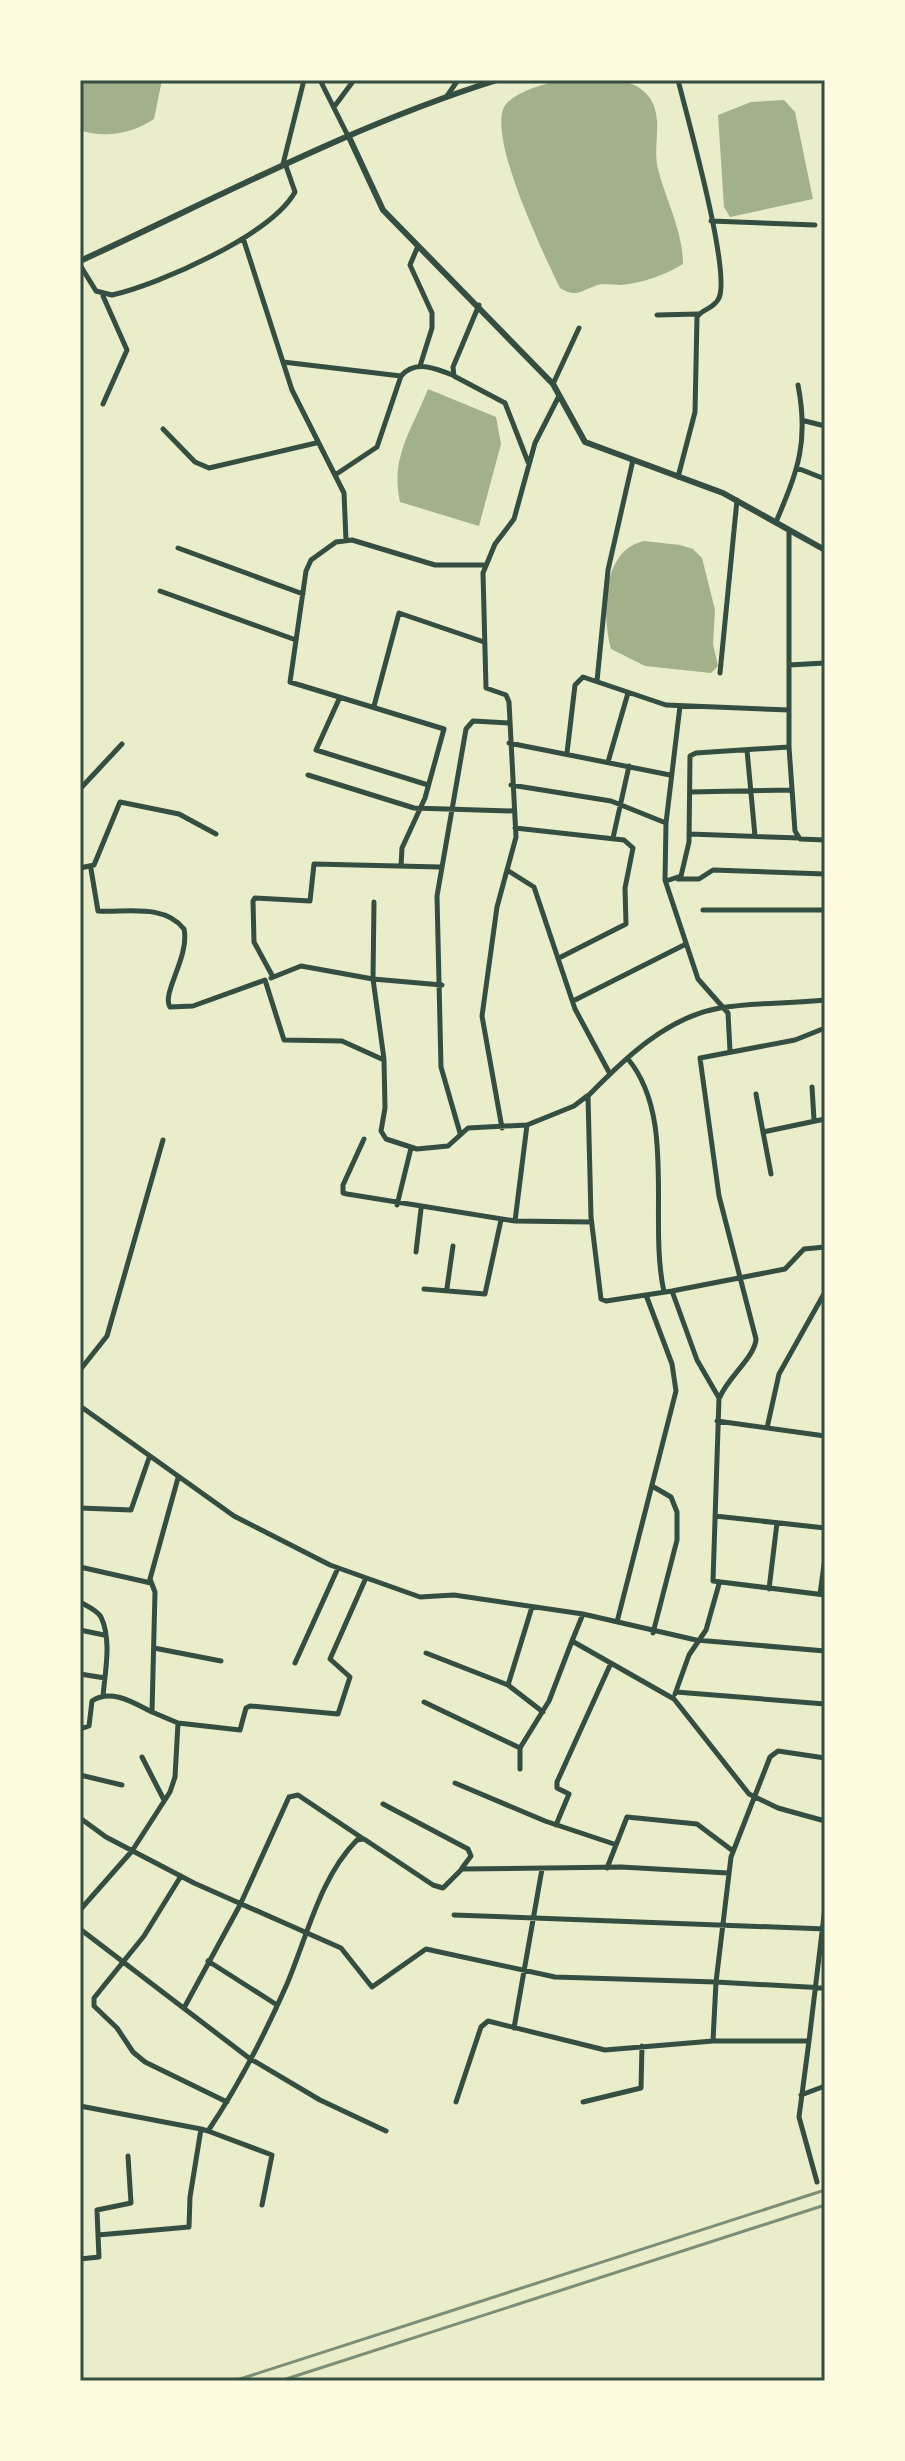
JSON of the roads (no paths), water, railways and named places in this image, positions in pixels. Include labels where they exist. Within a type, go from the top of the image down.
[{"type":"street","points":[[102,296],[123,293],[244,241],[286,209],[295,192],[284,167],[304,80]]},
{"type":"street","points":[[320,80],[383,210],[553,384],[585,442],[737,500],[825,550]]},
{"type":"street","points":[[334,107],[354,80]]},
{"type":"street","points":[[447,96],[458,80]]},
{"type":"street","points":[[103,404],[127,350],[102,296],[80,263],[349,137],[447,96],[497,80]]},
{"type":"street","points":[[657,315],[698,314],[712,307],[720,292],[719,252],[697,143],[678,80]]},
{"type":"street","points":[[711,221],[815,225]]},
{"type":"street","points":[[244,241],[282,362],[316,443],[335,475],[346,506],[346,540]]},
{"type":"street","points":[[418,246],[410,265],[429,300],[433,320],[420,366]]},
{"type":"street","points":[[454,376],[453,367],[479,305]]},
{"type":"street","points":[[678,477],[695,412],[698,314]]},
{"type":"street","points":[[553,384],[579,328]]},
{"type":"street","points":[[282,362],[401,376]]},
{"type":"street","points":[[335,475],[377,447],[401,376],[406,370],[420,366],[454,376],[505,403],[528,463]]},
{"type":"street","points":[[776,522],[797,468],[805,421],[798,385]]},
{"type":"street","points":[[502,1128],[482,1016],[497,907],[514,850],[515,828],[508,698],[486,688],[482,591],[486,565],[495,544],[514,519],[528,463],[559,396]]},
{"type":"street","points":[[805,421],[825,426]]},
{"type":"street","points":[[163,429],[195,462],[209,468],[316,443]]},
{"type":"street","points":[[597,681],[608,570],[633,460]]},
{"type":"street","points":[[797,468],[825,479]]},
{"type":"street","points":[[720,673],[737,500]]},
{"type":"street","points":[[789,530],[789,747],[795,831],[800,839]]},
{"type":"street","points":[[401,866],[404,842],[421,809],[442,727],[290,682],[311,560],[336,542],[346,540],[435,565],[486,565]]},
{"type":"street","points":[[178,548],[303,594]]},
{"type":"street","points":[[160,591],[296,640]]},
{"type":"street","points":[[374,706],[399,613],[484,642]]},
{"type":"street","points":[[789,665],[825,663]]},
{"type":"street","points":[[567,753],[576,681],[583,677],[628,693],[680,706],[789,710]]},
{"type":"street","points":[[608,762],[628,693]]},
{"type":"street","points":[[340,697],[316,750],[428,785]]},
{"type":"street","points":[[680,706],[666,823],[666,881],[684,945],[698,979],[728,1013],[730,1051]]},
{"type":"street","points":[[460,1133],[441,1067],[442,985],[437,915],[440,867],[469,724],[478,721],[509,723]]},
{"type":"street","points":[[509,743],[670,775]]},
{"type":"street","points":[[80,789],[122,744]]},
{"type":"street","points":[[678,879],[685,867],[690,834],[689,761],[693,754],[789,747]]},
{"type":"street","points":[[747,750],[755,836]]},
{"type":"street","points":[[613,838],[629,766]]},
{"type":"street","points":[[308,775],[421,809],[514,811]]},
{"type":"street","points":[[511,785],[619,804],[666,823]]},
{"type":"street","points":[[690,792],[792,790]]},
{"type":"street","points":[[216,834],[179,814],[120,802],[91,869],[98,911],[136,909],[174,920],[184,929],[186,950],[167,997],[170,1007],[193,1006],[301,966],[373,979],[442,985]]},
{"type":"street","points":[[515,828],[613,838],[624,840],[633,848],[625,888],[626,924],[559,958]]},
{"type":"street","points":[[690,834],[825,840]]},
{"type":"street","points":[[273,977],[254,942],[255,898],[310,901],[314,864],[440,867]]},
{"type":"street","points":[[80,868],[91,869]]},
{"type":"street","points":[[507,870],[534,887],[573,1001],[610,1074]]},
{"type":"street","points":[[666,881],[699,879],[713,870],[825,874]]},
{"type":"street","points":[[374,902],[373,979],[384,1060],[385,1108],[381,1135],[411,1148],[448,1146],[468,1128],[527,1125],[574,1106],[666,1028],[688,1016],[724,1007],[825,1000]]},
{"type":"street","points":[[703,910],[825,910]]},
{"type":"street","points":[[573,1001],[684,945]]},
{"type":"street","points":[[265,980],[284,1040],[342,1041],[384,1060]]},
{"type":"street","points":[[825,1028],[795,1040],[702,1055],[699,1061],[710,1114],[719,1196],[756,1345],[732,1372],[719,1398],[713,1579],[719,1584],[822,1595],[825,1557]]},
{"type":"street","points":[[628,1059],[647,1086],[654,1117],[656,1239],[664,1292]]},
{"type":"street","points":[[812,1087],[814,1120]]},
{"type":"street","points":[[756,1094],[771,1174]]},
{"type":"street","points":[[588,1096],[591,1222],[601,1299],[606,1301],[739,1280],[785,1269],[804,1249],[825,1247]]},
{"type":"street","points":[[763,1132],[825,1119]]},
{"type":"street","points":[[515,1221],[527,1125]]},
{"type":"street","points":[[364,1139],[343,1185],[343,1193],[397,1205],[501,1220],[591,1222]]},
{"type":"street","points":[[80,1370],[107,1336],[163,1140]]},
{"type":"street","points":[[397,1205],[411,1148]]},
{"type":"street","points":[[416,1252],[421,1209]]},
{"type":"street","points":[[424,1289],[447,1288],[479,1295],[487,1292],[501,1220]]},
{"type":"street","points":[[447,1288],[453,1246]]},
{"type":"street","points":[[672,1291],[697,1360],[719,1398]]},
{"type":"street","points":[[767,1428],[782,1366],[825,1292]]},
{"type":"street","points":[[617,1622],[676,1391],[672,1364],[646,1295]]},
{"type":"street","points":[[80,1406],[234,1516],[365,1579],[420,1597],[454,1595],[583,1614],[653,1633],[698,1641],[825,1651]]},
{"type":"street","points":[[717,1421],[825,1436]]},
{"type":"street","points":[[80,1508],[131,1510],[149,1458]]},
{"type":"street","points":[[152,1712],[155,1592],[151,1583],[178,1478]]},
{"type":"street","points":[[652,1486],[671,1497],[679,1522],[653,1633]]},
{"type":"street","points":[[715,1516],[825,1528]]},
{"type":"street","points":[[769,1589],[777,1523]]},
{"type":"street","points":[[80,1567],[151,1583]]},
{"type":"street","points":[[295,1663],[338,1568]]},
{"type":"street","points":[[80,1729],[87,1729],[90,1724],[92,1701],[103,1696],[120,1697],[178,1723],[240,1730],[246,1708],[250,1706],[338,1714],[350,1677],[330,1659],[365,1579]]},
{"type":"street","points":[[675,1695],[698,1641],[706,1630],[719,1584]]},
{"type":"street","points":[[80,1602],[99,1614],[104,1635],[103,1696]]},
{"type":"street","points":[[508,1685],[532,1607]]},
{"type":"street","points":[[520,1769],[520,1748],[543,1712],[583,1614]]},
{"type":"street","points":[[80,1630],[104,1635]]},
{"type":"street","points":[[572,1641],[675,1695],[825,1704]]},
{"type":"street","points":[[154,1648],[221,1661]]},
{"type":"street","points":[[426,1653],[508,1685],[543,1712]]},
{"type":"street","points":[[556,1825],[569,1794],[556,1785],[611,1663]]},
{"type":"street","points":[[80,1674],[105,1678]]},
{"type":"street","points":[[675,1695],[738,1782],[756,1799],[825,1821]]},
{"type":"street","points":[[424,1702],[520,1748]]},
{"type":"street","points":[[80,1910],[132,1851],[164,1801],[175,1777],[178,1723]]},
{"type":"street","points":[[713,2041],[721,1926],[728,1873],[739,1829],[756,1799],[772,1753],[825,1758]]},
{"type":"street","points":[[142,1757],[164,1801]]},
{"type":"street","points":[[80,1775],[122,1785]]},
{"type":"street","points":[[455,1783],[556,1825],[614,1844]]},
{"type":"street","points":[[184,2008],[240,1905],[291,1795],[298,1795],[438,1887],[450,1885],[471,1856],[468,1849],[383,1804]]},
{"type":"street","points":[[607,1868],[623,1819],[631,1817],[697,1824],[733,1851]]},
{"type":"street","points":[[80,1818],[132,1851],[181,1876],[347,1953],[372,1987],[426,1949],[525,1973],[825,1988]]},
{"type":"street","points":[[208,2131],[227,2102],[277,2005],[340,1862],[354,1843],[364,1839]]},
{"type":"street","points":[[462,1869],[607,1868],[728,1873]]},
{"type":"street","points":[[514,2028],[542,1869]]},
{"type":"street","points":[[181,1876],[155,1920],[94,1998],[96,2008],[145,2062],[227,2102]]},
{"type":"street","points":[[817,2182],[802,2131],[800,2096],[825,1907]]},
{"type":"street","points":[[454,1915],[823,1929]]},
{"type":"street","points":[[80,1929],[249,2058],[320,2100],[386,2131]]},
{"type":"street","points":[[208,1961],[277,2005]]},
{"type":"street","points":[[456,2102],[484,2023],[592,2048],[713,2041],[809,2041]]},
{"type":"street","points":[[583,2102],[641,2088],[642,2046]]},
{"type":"street","points":[[800,2096],[825,2086]]},
{"type":"street","points":[[80,2106],[201,2129],[272,2155],[262,2205]]},
{"type":"street","points":[[98,2235],[189,2227],[190,2197],[201,2129]]},
{"type":"street","points":[[80,2259],[99,2257],[97,2210],[131,2203],[128,2156]]},
{"type":"railway","points":[[234,2381],[825,2190]]},
{"type":"railway","points":[[280,2381],[825,2205]]}]
